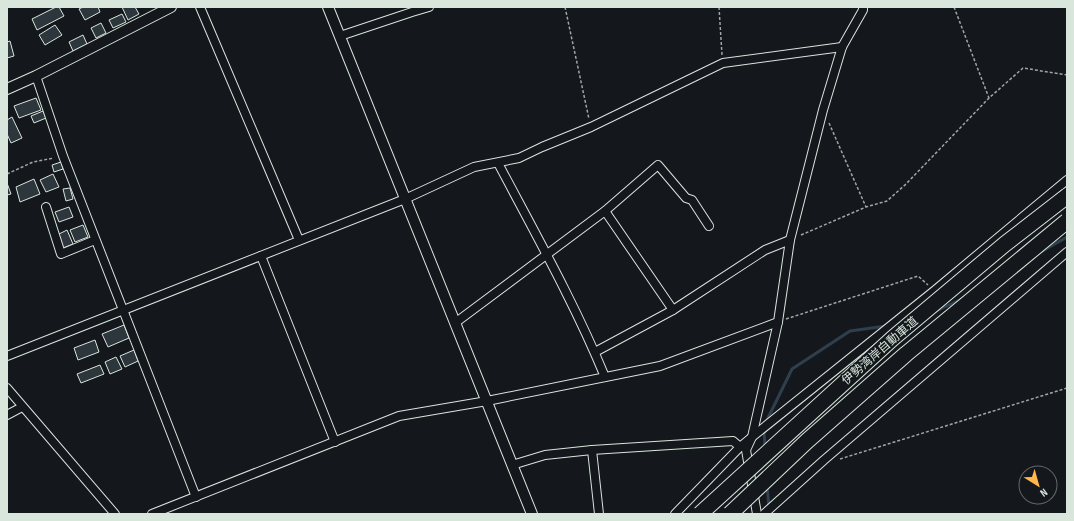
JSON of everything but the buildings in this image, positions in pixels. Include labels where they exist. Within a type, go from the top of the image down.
[{"type":"highway","name":"伊勢湾岸自動車道","points":[[700,514],[893,338],[1005,244],[1067,196]]},
{"type":"highway","name":"伊勢湾岸自動車道","points":[[730,514],[807,441],[906,354],[1067,221]]},
{"type":"street","points":[[7,89],[36,76],[171,7]]},
{"type":"street","points":[[200,7],[299,240]]},
{"type":"street","points":[[328,7],[487,401],[529,513]]},
{"type":"street","points":[[340,36],[429,7]]},
{"type":"street","points":[[758,514],[746,450],[752,437],[778,322],[790,240],[823,110],[842,47],[863,10],[863,7]]},
{"type":"street","points":[[7,356],[405,199],[474,167],[519,158],[591,127],[723,63],[842,47]]},
{"type":"street","points":[[36,76],[63,156],[196,497]]},
{"type":"street","points":[[498,163],[547,256],[595,352],[605,377]]},
{"type":"street","points":[[455,323],[605,212],[658,165],[686,198],[692,200],[709,226]]},
{"type":"street","points":[[675,514],[740,447],[934,291],[1067,180]]},
{"type":"street","points":[[46,207],[62,254],[95,240]]},
{"type":"street","points":[[605,212],[673,310]]},
{"type":"street","points":[[595,352],[673,310],[765,250],[790,240]]},
{"type":"street","points":[[764,514],[824,460],[1067,252]]},
{"type":"street","points":[[261,256],[335,442]]},
{"type":"street","points":[[152,514],[399,416],[487,401],[660,366],[778,322]]},
{"type":"street","points":[[7,388],[115,514]]},
{"type":"street","points":[[7,415],[22,407]]},
{"type":"street","points":[[512,465],[545,455],[592,450],[733,441],[740,447]]},
{"type":"street","points":[[592,450],[599,514]]},
{"type":"path","points":[[565,7],[591,127]]},
{"type":"path","points":[[719,7],[723,63]]},
{"type":"path","points":[[954,7],[989,98]]},
{"type":"path","points":[[790,240],[866,207],[887,201],[906,184],[989,98],[1023,68],[1067,75]]},
{"type":"path","points":[[823,110],[866,207]]},
{"type":"path","points":[[7,174],[33,162],[63,156]]},
{"type":"path","points":[[778,322],[918,276],[934,291]]},
{"type":"path","points":[[840,459],[1067,388]]},
{"type":"waterway","points":[[1039,253],[1067,237]]},
{"type":"waterway","points":[[936,311],[962,299]]},
{"type":"waterway","points":[[766,422],[792,369],[850,331],[886,326]]},
{"type":"waterway","points":[[764,429],[765,448]]},
{"type":"waterway","points":[[767,485],[769,508]]}]
